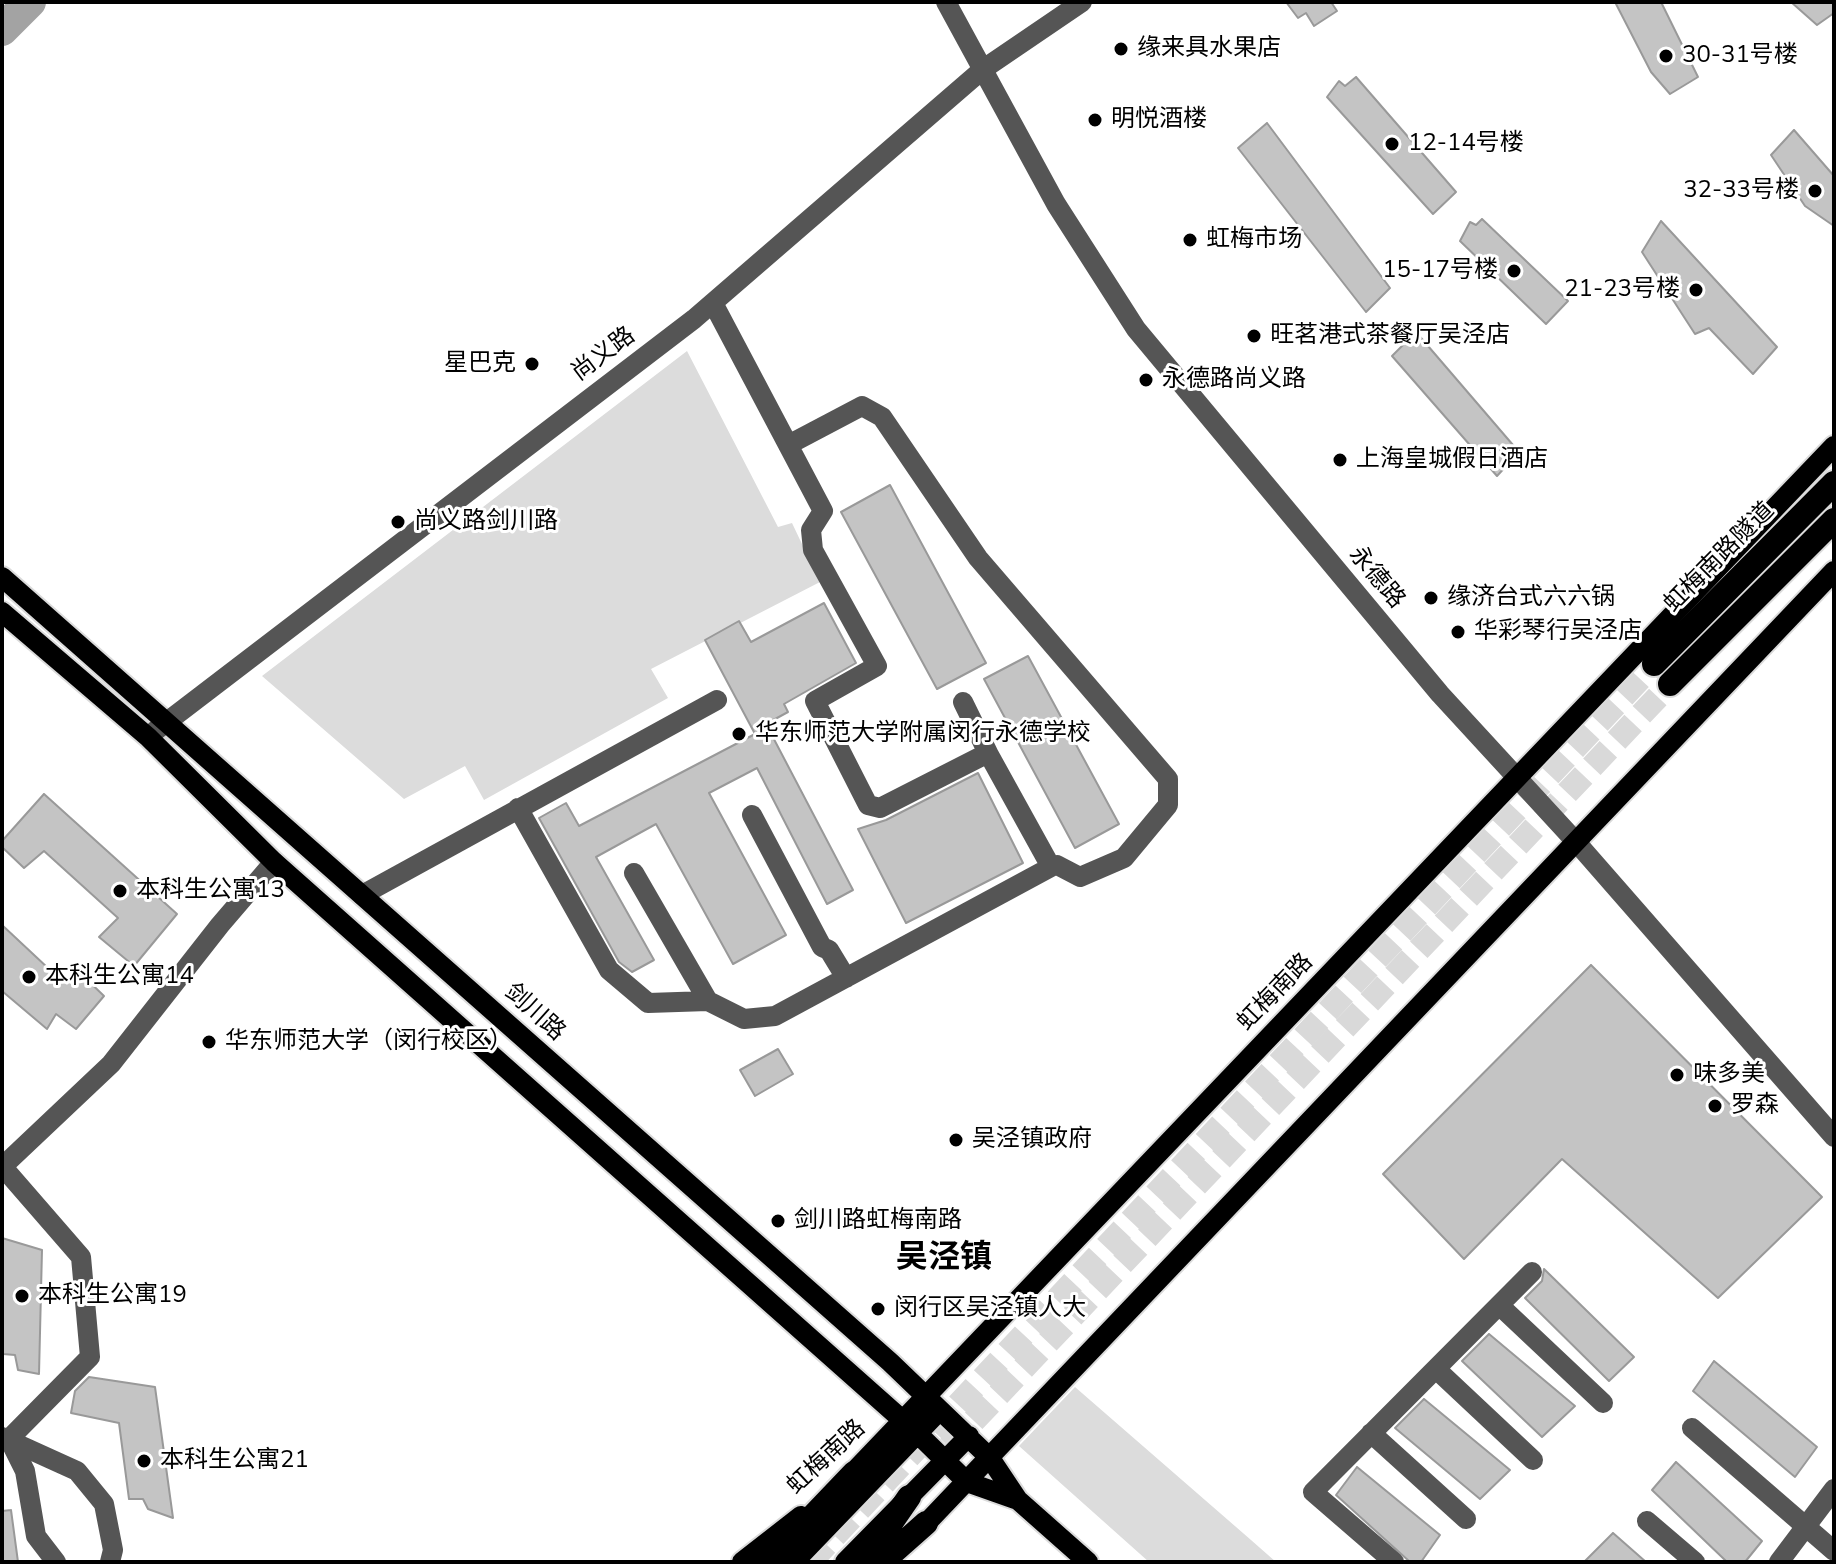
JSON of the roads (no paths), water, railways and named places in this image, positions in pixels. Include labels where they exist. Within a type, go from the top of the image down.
[{"type":"highway","name":"虹梅南路隧道","points":[[1654,664],[1830,488]]},
{"type":"highway","points":[[1670,684],[1834,520]]},
{"type":"highway","points":[[769,1562],[854,1473]]},
{"type":"highway","points":[[864,1562],[909,1497]]},
{"type":"highway","points":[[882,1562],[926,1523]]},
{"type":"main road","name":"虹梅南路","points":[[794,1562],[910,1427],[1516,780],[1834,446]]},
{"type":"main road","points":[[893,1562],[926,1523],[1834,571]]},
{"type":"main road","name":"剑川路","points":[[2,577],[933,1403],[990,1458],[1018,1500],[1088,1562]]},
{"type":"main road","name":"剑川路","points":[[2,612],[148,737],[274,862],[910,1427],[967,1482],[1018,1500]]},
{"type":"main road","name":"虹梅南路","points":[[742,1562],[910,1427]]},
{"type":"main road","points":[[845,1562],[969,1436]]},
{"type":"street","name":"永德路","points":[[946,2],[1056,204],[1136,329],[1262,485],[1516,780],[1577,843],[1834,1137]]},
{"type":"street","name":"尚义路","points":[[148,737],[713,303],[982,70],[1082,2]]},
{"type":"street","points":[[713,303],[823,511],[811,530],[813,550],[877,666],[815,701],[868,805],[880,808],[988,753]]},
{"type":"street","points":[[788,445],[862,406],[882,417],[978,558],[1168,779],[1168,805],[1124,858],[1080,877],[1057,865]]},
{"type":"street","points":[[362,895],[717,700]]},
{"type":"street","points":[[518,808],[609,970],[648,1003],[708,1001],[744,1019],[775,1016],[1051,867],[963,702]]},
{"type":"street","points":[[752,815],[822,947],[829,950],[846,978]]},
{"type":"street","points":[[6,1438],[90,1357],[81,1257],[2,1167],[111,1064],[238,902],[274,862]]},
{"type":"street","points":[[634,873],[708,1001]]},
{"type":"street","points":[[1394,1562],[1313,1492],[1532,1272]]},
{"type":"street","points":[[1499,1305],[1603,1403]]},
{"type":"street","points":[[1436,1369],[1533,1460]]},
{"type":"street","points":[[1692,1428],[1807,1524],[1834,1551]]},
{"type":"street","points":[[1371,1433],[1466,1519]]},
{"type":"street","points":[[6,1438],[25,1471],[36,1536],[56,1562]]},
{"type":"street","points":[[6,1438],[77,1471],[104,1504],[113,1550],[110,1562]]},
{"type":"street","points":[[1779,1562],[1834,1489]]},
{"type":"street","points":[[1647,1521],[1695,1562]]},
{"type":"waterway","points":[[2,30],[30,2]]},
{"type":"tunnel","points":[[810,1562],[1654,664]]},
{"type":"tunnel","points":[[949,1447],[1670,684]]},
{"type":"place","name":"缘来具水果店","points":[[1121,49]]},
{"type":"place","name":"30-31号楼","points":[[1666,56]]},
{"type":"place","name":"明悦酒楼","points":[[1095,120]]},
{"type":"place","name":"12-14号楼","points":[[1392,144]]},
{"type":"place","name":"32-33号楼","points":[[1815,191]]},
{"type":"place","name":"虹梅市场","points":[[1190,240]]},
{"type":"place","name":"15-17号楼","points":[[1514,271]]},
{"type":"place","name":"21-23号楼","points":[[1696,290]]},
{"type":"place","name":"旺茗港式茶餐厅吴泾店","points":[[1254,336]]},
{"type":"place","name":"星巴克","points":[[532,364]]},
{"type":"place","name":"永德路尚义路","points":[[1146,380]]},
{"type":"place","name":"上海皇城假日酒店","points":[[1340,460]]},
{"type":"place","name":"尚义路剑川路","points":[[398,522]]},
{"type":"place","name":"缘济台式六六锅","points":[[1431,598]]},
{"type":"place","name":"华彩琴行吴泾店","points":[[1458,632]]},
{"type":"place","name":"华东师范大学附属闵行永德学校","points":[[739,734]]},
{"type":"place","name":"本科生公寓13","points":[[120,891]]},
{"type":"place","name":"本科生公寓14","points":[[29,977]]},
{"type":"place","name":"华东师范大学（闵行校区）","points":[[209,1042]]},
{"type":"place","name":"味多美","points":[[1677,1075]]},
{"type":"place","name":"罗森","points":[[1715,1106]]},
{"type":"place","name":"吴泾镇政府","points":[[956,1140]]},
{"type":"place","name":"剑川路虹梅南路","points":[[778,1221]]},
{"type":"place","name":"本科生公寓19","points":[[22,1296]]},
{"type":"place","name":"闵行区吴泾镇人大","points":[[878,1309]]},
{"type":"place","name":"本科生公寓21","points":[[144,1461]]},
{"type":"district","name":"吴泾镇","points":[[944,1259]]}]
